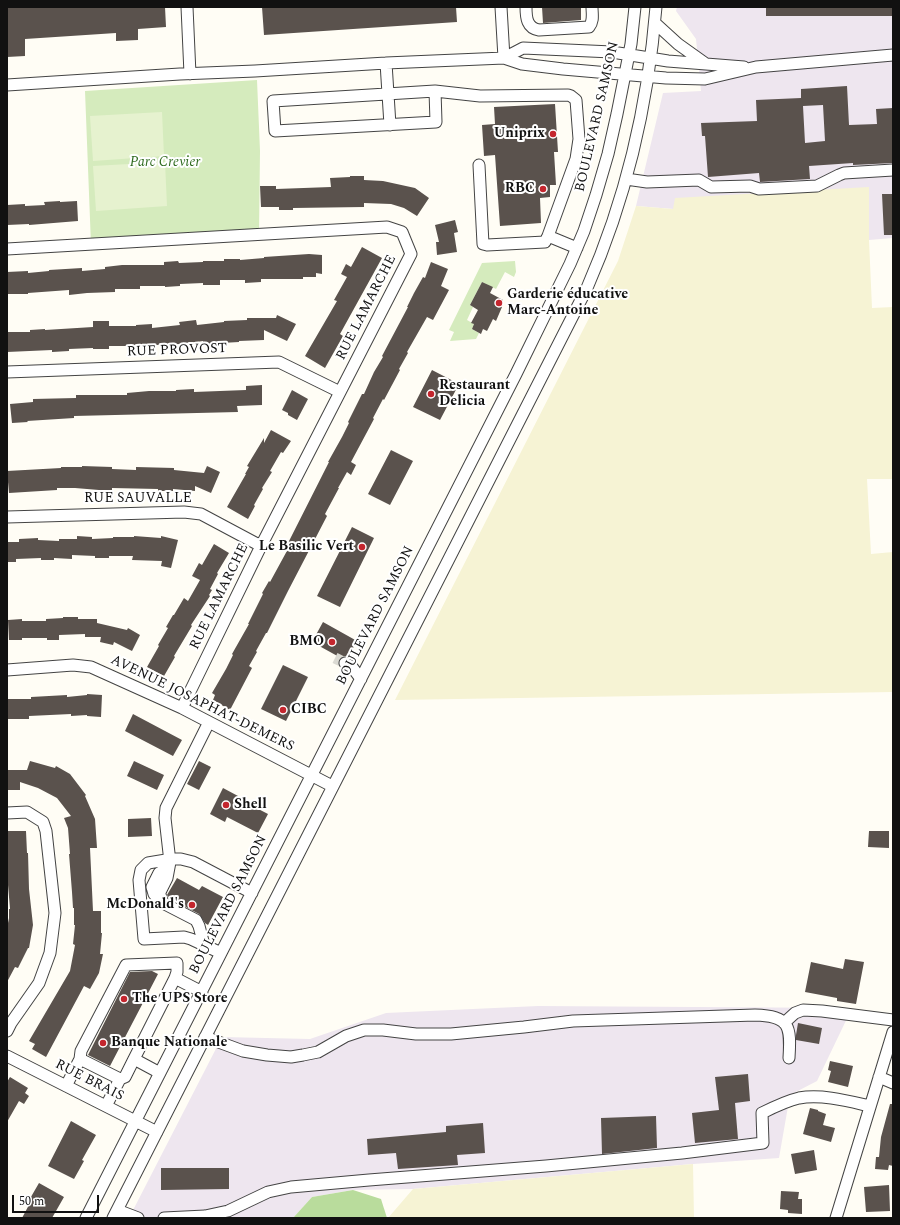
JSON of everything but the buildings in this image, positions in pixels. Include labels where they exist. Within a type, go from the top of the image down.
[{"type":"street","points":[[187,7],[190,74]]},
{"type":"street","points":[[501,7],[504,58]]},
{"type":"street","points":[[526,7],[528,23],[532,27],[539,30],[589,27],[592,20],[592,7]]},
{"type":"street","name":"BOULEVARD SAMSON","points":[[86,1218],[361,679],[543,319],[577,248],[605,167],[632,42],[635,7]]},
{"type":"street","points":[[138,1218],[115,1214],[583,295],[602,252],[626,179],[638,134],[648,77],[656,7]]},
{"type":"street","points":[[655,22],[682,46],[706,64]]},
{"type":"street","points":[[504,58],[523,48],[612,52],[676,62],[756,68]]},
{"type":"street","points":[[7,85],[190,74],[255,72],[386,63],[504,58],[531,65],[648,77],[705,79],[756,68],[893,55]]},
{"type":"street","points":[[386,63],[390,125]]},
{"type":"street","points":[[435,91],[436,122],[275,131],[274,101],[435,91],[480,96],[568,95],[576,100],[579,139],[576,159],[545,242],[483,244],[479,165]]},
{"type":"street","points":[[626,179],[647,182],[699,180],[711,187],[750,186],[759,189],[817,186],[844,173],[893,170]]},
{"type":"street","name":"RUE LAMARCHE","points":[[7,249],[387,227],[402,232],[411,254],[261,546],[182,708]]},
{"type":"street","points":[[548,236],[577,248]]},
{"type":"street","name":"RUE PROVOST","points":[[7,372],[279,362],[340,392]]},
{"type":"street","name":"RUE SAUVALLE","points":[[7,517],[184,512],[201,514],[261,546]]},
{"type":"street","points":[[345,663],[352,667],[361,679]]},
{"type":"street","name":"AVENUE JOSAPHAT-DEMERS","points":[[7,670],[73,665],[91,667],[182,708],[332,786]]},
{"type":"street","points":[[169,863],[165,818],[166,808],[209,722]]},
{"type":"street","points":[[7,814],[27,812],[43,822],[46,831],[55,913],[50,953],[39,983],[7,1031]]},
{"type":"street","points":[[221,953],[192,939],[184,937],[144,939],[139,880],[139,873],[142,867],[150,862],[169,863],[181,859],[193,862],[252,893]]},
{"type":"street","points":[[169,863],[159,873],[152,887],[154,894],[163,903],[196,920],[204,945]]},
{"type":"street","points":[[66,1086],[80,1059],[81,1052],[126,965],[177,963],[175,978],[125,1077],[120,1079],[106,1106]]},
{"type":"street","points":[[175,978],[202,992]]},
{"type":"street","points":[[784,1023],[795,1013],[803,1010],[893,1020]]},
{"type":"street","points":[[205,1037],[243,1051],[267,1055],[303,1056],[318,1052],[356,1032],[371,1030],[416,1034],[451,1034],[573,1021],[743,1015],[768,1016],[784,1023],[789,1029],[790,1034],[789,1058]]},
{"type":"street","points":[[836,1218],[893,1032]]},
{"type":"street","name":"RUE BRAIS","points":[[7,1056],[157,1132]]},
{"type":"street","points":[[80,1059],[120,1079]]},
{"type":"street","points":[[134,1059],[160,1073]]},
{"type":"street","points":[[879,1078],[893,1083]]},
{"type":"street","points":[[164,1218],[205,1216],[228,1211],[268,1192],[291,1187],[554,1166],[763,1143],[762,1113],[792,1100],[807,1097],[822,1098],[870,1106]]},
{"type":"shaded area","points":[[677,7],[893,7],[893,238],[869,240],[869,188],[673,209],[636,206],[663,93],[701,91],[696,39],[676,11]]},
{"type":"shaded area","points":[[869,187],[869,240],[872,308],[893,307],[893,479],[867,479],[871,554],[893,552],[893,692],[395,700],[618,261],[636,206],[673,209],[675,198]]},
{"type":"shaded area","points":[[538,1006],[852,1008],[817,1081],[790,1095],[779,1158],[693,1164],[413,1189],[353,1190],[312,1197],[293,1218],[129,1218],[222,1037],[310,1039],[386,1013]]},
{"type":"shaded area","points":[[693,1164],[694,1218],[388,1218],[413,1189]]},
{"type":"green space","name":"Parc Crevier","points":[[257,80],[260,151],[259,234],[91,245],[85,91]]},
{"type":"green space","points":[[162,112],[164,156],[93,161],[90,116]]},
{"type":"green space","points":[[165,162],[167,206],[96,211],[93,166]]},
{"type":"green space","points":[[515,261],[516,272],[514,277],[505,272],[496,289],[482,282],[470,305],[473,307],[467,320],[474,324],[472,329],[479,333],[476,339],[450,341],[454,332],[449,330],[482,263]]},
{"type":"green space","points":[[353,1190],[381,1199],[387,1218],[293,1218],[312,1197]]},
{"type":"tunnel","points":[[335,658],[345,663]]},
{"type":"place","name":"Uniprix","points":[[553,134]]},
{"type":"place","name":"RBC","points":[[543,189]]},
{"type":"place","name":"Garderie éducative Marc-Antoine","points":[[499,303]]},
{"type":"place","name":"Restaurant Delicia","points":[[431,394]]},
{"type":"place","name":"Le Basilic Vert","points":[[362,547]]},
{"type":"place","name":"BMO","points":[[332,642]]},
{"type":"place","name":"CIBC","points":[[283,710]]},
{"type":"place","name":"Shell","points":[[226,805]]},
{"type":"place","name":"McDonald's","points":[[192,905]]},
{"type":"place","name":"The UPS Store","points":[[124,999]]},
{"type":"place","name":"Banque Nationale","points":[[103,1043]]}]
